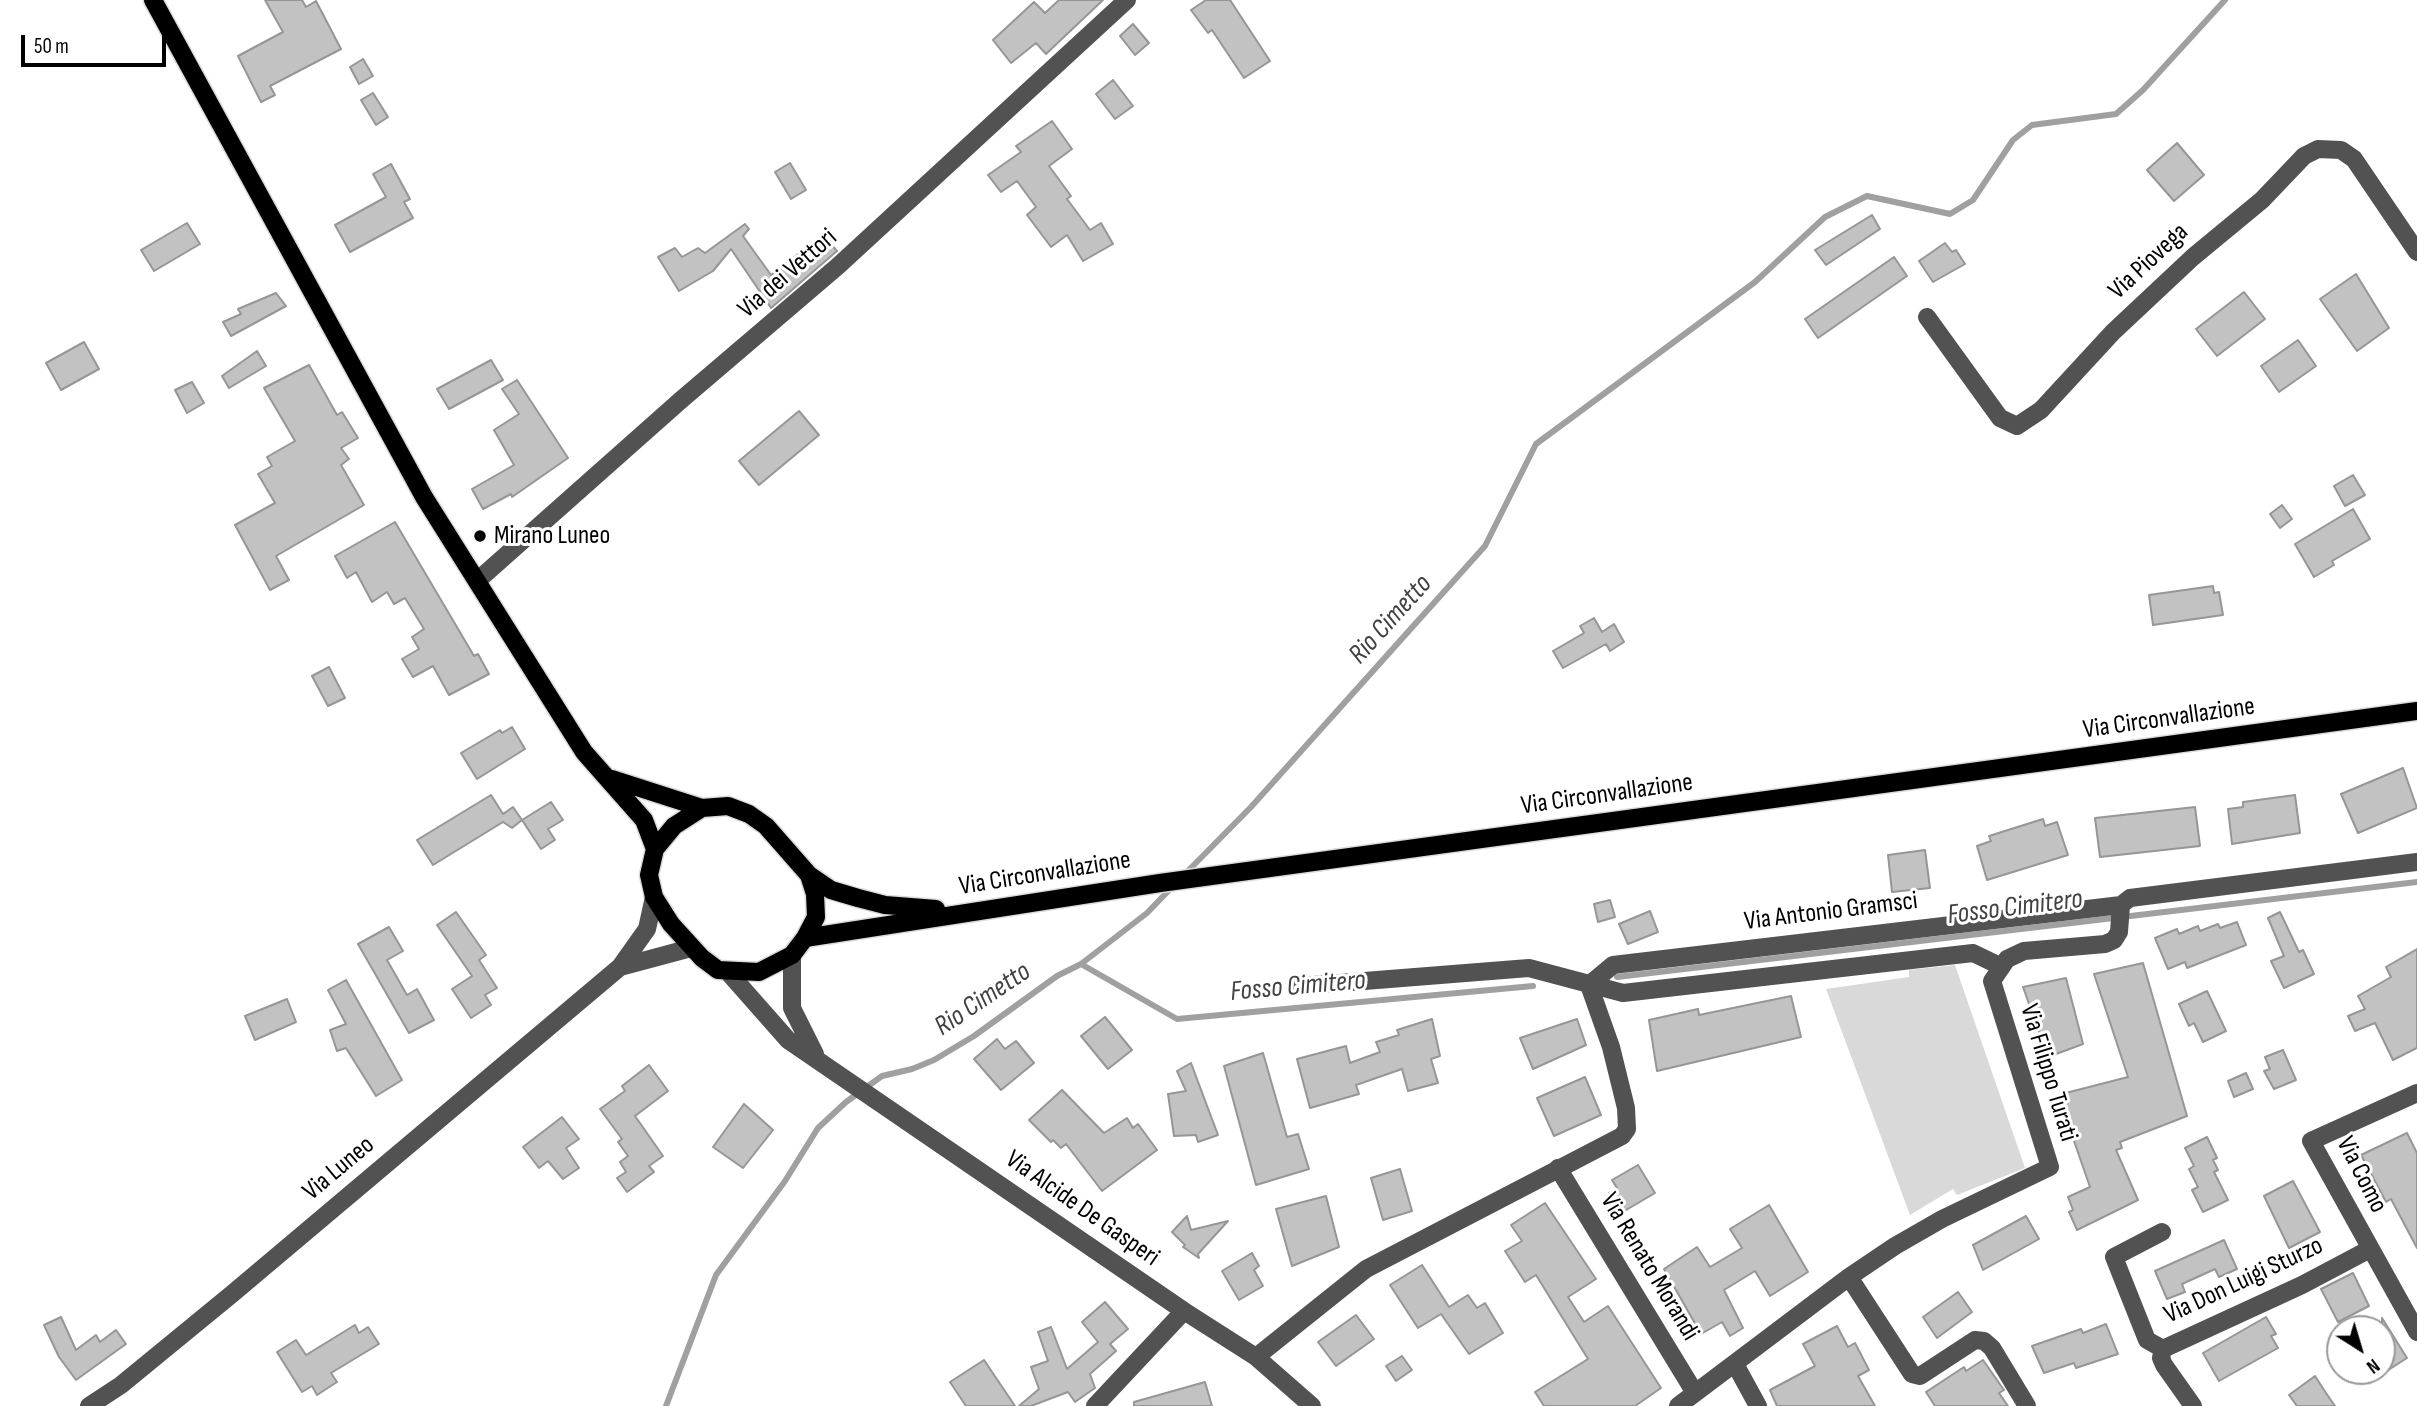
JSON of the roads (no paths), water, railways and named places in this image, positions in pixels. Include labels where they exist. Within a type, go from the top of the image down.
[{"type":"main road","points":[[153,0],[424,497],[584,752],[644,820],[655,849]]},
{"type":"main road","name":"Via Circonvallazione","points":[[805,938],[1160,883],[2417,711]]},
{"type":"main road","points":[[609,778],[702,808],[729,806],[749,814],[766,826],[809,875],[831,890],[885,905],[978,910]]},
{"type":"main road","points":[[702,808],[674,826],[655,849],[649,875],[654,897],[691,948],[718,970],[759,972],[792,956],[816,918],[809,875]]},
{"type":"street","name":"Via dei Vettori","points":[[477,580],[681,400],[838,267],[1127,0]]},
{"type":"street","name":"Via Piovega","points":[[1927,317],[2000,418],[2017,426],[2041,410],[2113,332],[2213,239],[2262,200],[2304,156],[2318,149],[2341,150],[2354,159],[2417,252]]},
{"type":"street","name":"Via Antonio Gramsci","points":[[1589,985],[1613,965],[2120,907],[2130,898],[2417,862]]},
{"type":"street","points":[[620,967],[647,929],[654,897]]},
{"type":"street","points":[[1301,986],[1529,968],[1623,993],[1973,953],[2000,966],[2024,951],[2105,944],[2114,940],[2119,932],[2120,907]]},
{"type":"street","points":[[620,967],[691,948]]},
{"type":"street","points":[[792,956],[792,1008],[802,1032],[819,1059]]},
{"type":"street","name":"Via Filippo Turati","points":[[1678,1406],[1849,1277],[1942,1219],[2050,1167],[1992,981],[2000,966]]},
{"type":"street","name":"Via Luneo","points":[[89,1406],[121,1385],[232,1294],[620,967]]},
{"type":"street","name":"Via Alcide De Gasperi","points":[[728,972],[788,1040],[1184,1311],[1256,1357],[1312,1406]]},
{"type":"street","points":[[1256,1357],[1366,1269],[1611,1143],[1627,1129],[1626,1108],[1611,1047],[1589,985]]},
{"type":"street","name":"Via Como","points":[[2417,1093],[2311,1141],[2417,1332]]},
{"type":"street","name":"Via Renato Morandi","points":[[1558,1168],[1695,1393]]},
{"type":"street","points":[[2162,1232],[2113,1257],[2147,1340],[2163,1349]]},
{"type":"street","name":"Via Don Luigi Sturzo","points":[[2193,1406],[2164,1365],[2161,1358],[2163,1349],[2302,1285],[2370,1249]]},
{"type":"street","points":[[1849,1277],[1912,1374],[1920,1377],[1975,1340],[1984,1342],[1992,1348],[2027,1406]]},
{"type":"street","points":[[1095,1406],[1184,1311]]},
{"type":"street","points":[[1735,1364],[1758,1406]]},
{"type":"waterway","name":"Rio Cimetto","points":[[1184,875],[1251,807],[1485,546],[1536,444],[1755,282],[1825,217],[1867,196],[1950,214],[1973,200],[2013,140],[2032,125],[2116,114],[2143,90],[2225,0]]},
{"type":"waterway","name":"Fosso Cimitero","points":[[1617,977],[2417,882]]},
{"type":"waterway","name":"Rio Cimetto","points":[[666,1406],[716,1275],[785,1181],[818,1128],[846,1102],[882,1076],[912,1069],[934,1060],[974,1036],[1057,976],[1081,964],[1147,913],[1174,885]]},
{"type":"waterway","name":"Fosso Cimitero","points":[[1081,964],[1177,1019],[1533,986]]},
{"type":"place","name":"Mirano Luneo","points":[[480,536]]}]
